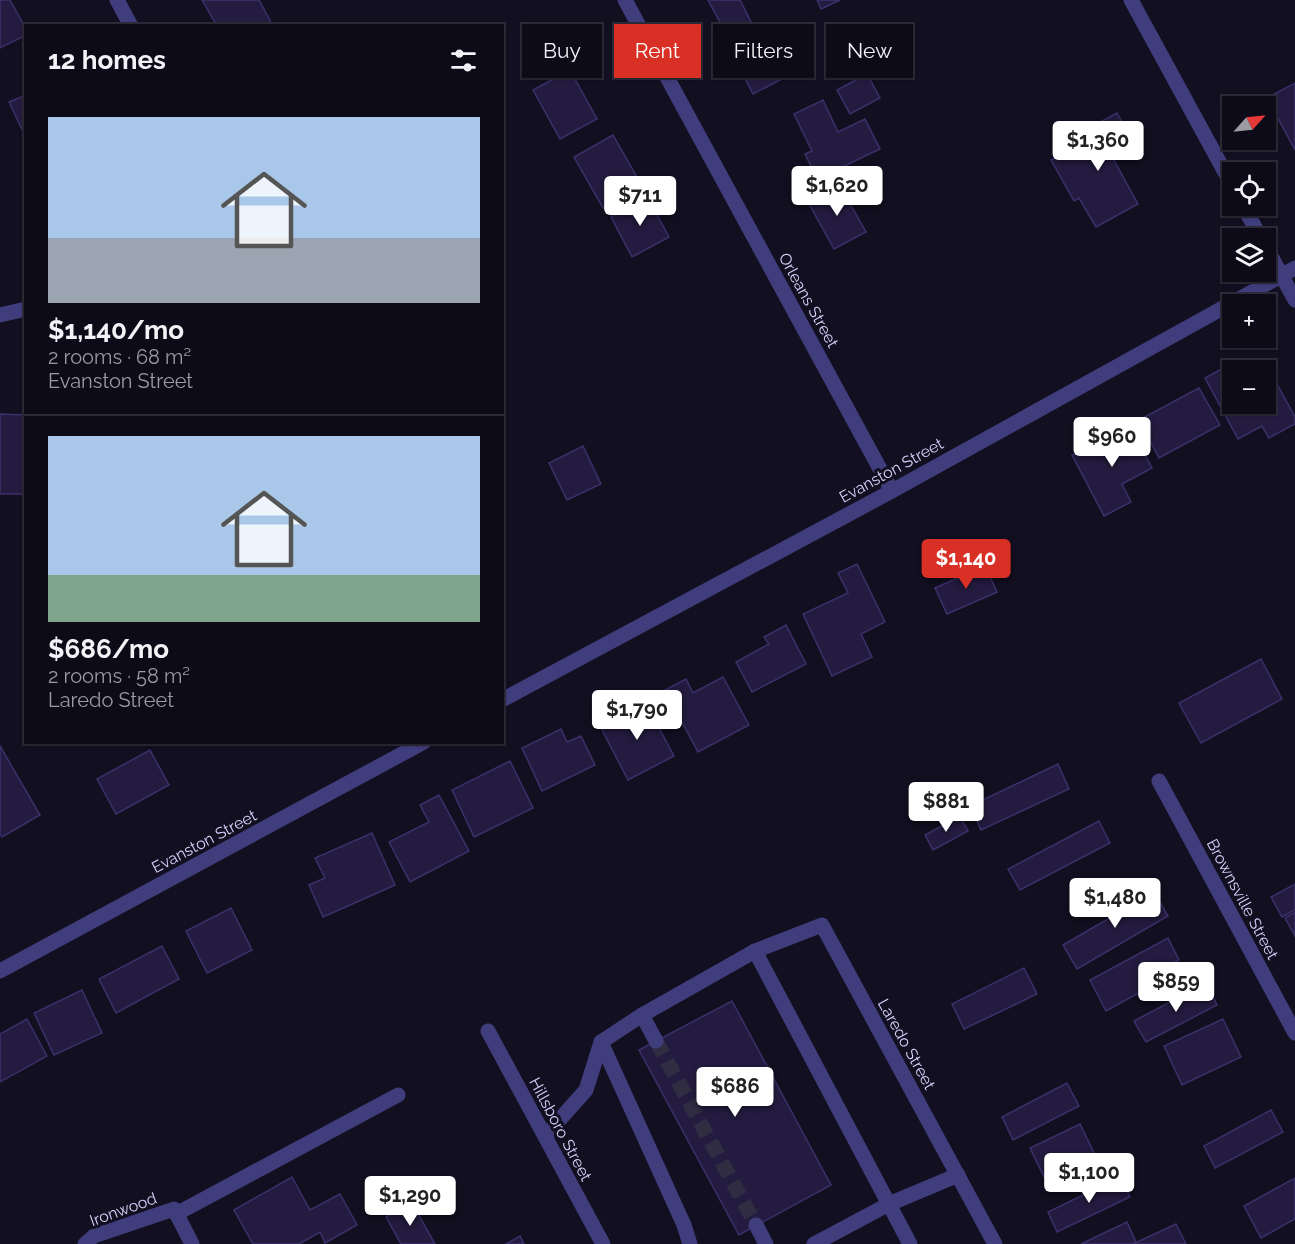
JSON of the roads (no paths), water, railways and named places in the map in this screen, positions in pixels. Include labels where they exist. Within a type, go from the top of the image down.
[{"type":"street","points":[[117,0],[129,24]]},
{"type":"street","name":"Orleans Street","points":[[625,0],[892,490]]},
{"type":"street","points":[[1131,0],[1222,167]]},
{"type":"street","points":[[1276,258],[1288,271],[1295,300]]},
{"type":"street","name":"Evanston Street","points":[[504,699],[892,490],[1288,271]]},
{"type":"street","points":[[0,315],[24,309]]},
{"type":"street","name":"Evanston Street","points":[[0,971],[420,744]]},
{"type":"street","name":"Brownsville Street","points":[[1159,781],[1295,1033]]},
{"type":"street","name":"Laredo Street","points":[[601,1042],[642,1015],[755,951],[822,925],[995,1244]]},
{"type":"street","points":[[755,951],[910,1244]]},
{"type":"street","points":[[642,1015],[656,1041]]},
{"type":"street","name":"Hillsboro Street","points":[[488,1031],[603,1244]]},
{"type":"street","points":[[545,1136],[586,1090],[601,1042]]},
{"type":"street","points":[[601,1042],[684,1225],[690,1244]]},
{"type":"street","name":"Ironwood","points":[[85,1244],[94,1236],[175,1212],[398,1095]]},
{"type":"street","points":[[814,1244],[889,1204],[958,1175]]},
{"type":"street","points":[[175,1212],[192,1244]]},
{"type":"street","points":[[756,1225],[766,1244]]},
{"type":"tunnel","points":[[656,1041],[756,1225]]}]
